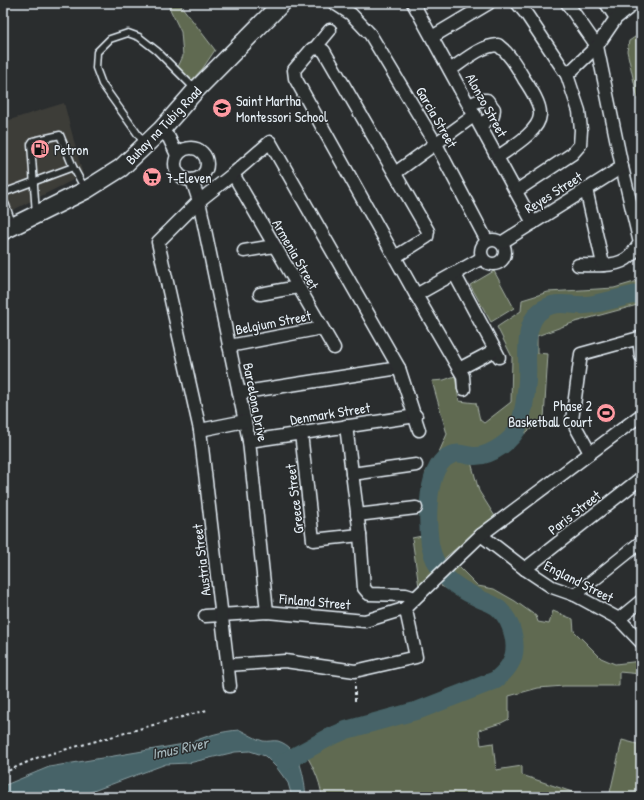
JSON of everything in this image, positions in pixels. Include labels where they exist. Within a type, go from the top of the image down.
[{"type":"main road","name":"Buhay na Tubig Road","points":[[6,229],[86,190],[121,168],[161,130],[196,90],[282,3]]},
{"type":"street","name":"Garcia Street","points":[[334,3],[349,8],[370,34],[436,144],[487,241]]},
{"type":"street","points":[[432,37],[489,3]]},
{"type":"street","points":[[516,191],[572,154],[580,145],[581,130],[579,111],[567,75],[527,14],[517,3]]},
{"type":"street","points":[[567,3],[597,46],[622,167],[640,243],[630,256],[623,260],[603,264],[578,265]]},
{"type":"street","points":[[606,3],[616,18]]},
{"type":"street","points":[[567,75],[597,46],[616,18],[635,3]]},
{"type":"street","name":"Alonzo Street","points":[[415,4],[533,222]]},
{"type":"street","points":[[330,30],[315,48],[312,48],[295,69],[294,75],[416,295],[463,376],[464,389]]},
{"type":"street","points":[[450,70],[482,48],[498,45],[510,56],[537,100],[540,115],[537,125],[530,133],[498,157]]},
{"type":"street","points":[[315,48],[324,51],[429,233],[427,237],[395,257]]},
{"type":"street","points":[[395,173],[475,115]]},
{"type":"street","points":[[161,130],[169,138],[177,155],[175,166],[176,172],[180,176],[184,179],[192,180],[197,179],[205,172],[206,166],[204,156],[196,149],[186,149],[177,155]]},
{"type":"street","points":[[199,200],[233,174],[270,142],[398,368],[416,416],[419,430]]},
{"type":"street","name":"Reyes Street","points":[[501,243],[622,167]]},
{"type":"street","name":"Armenia Street","points":[[233,174],[334,348]]},
{"type":"street","name":"Barcelona Drive","points":[[192,180],[199,200],[249,441],[267,612]]},
{"type":"street","points":[[586,190],[603,264]]},
{"type":"street","name":"Austria Street","points":[[199,200],[158,242],[200,430],[230,686]]},
{"type":"street","points":[[3,206],[6,229]]},
{"type":"street","points":[[494,240],[501,243],[505,251],[505,256],[502,260],[494,265],[489,264],[482,258],[481,250],[487,241],[494,240]]},
{"type":"street","points":[[244,252],[274,246]]},
{"type":"street","points":[[416,295],[482,258]]},
{"type":"street","points":[[454,273],[497,354],[459,369]]},
{"type":"street","points":[[260,294],[298,287]]},
{"type":"street","name":"Belgium Street","points":[[230,346],[322,328]]},
{"type":"street","points":[[590,453],[572,420],[581,354],[639,338],[641,356]]},
{"type":"street","points":[[239,393],[398,368]]},
{"type":"street","points":[[228,666],[285,661],[355,671],[416,658],[407,615],[404,609],[481,535],[641,415]]},
{"type":"street","name":"Denmark Street","points":[[249,441],[416,416]]},
{"type":"street","points":[[200,430],[245,421]]},
{"type":"street","points":[[346,426],[360,535],[364,588],[369,594],[406,595],[415,598]]},
{"type":"street","name":"Greece Street","points":[[301,433],[313,540],[360,535]]},
{"type":"street","points":[[352,474],[416,465]]},
{"type":"street","name":"Paris Street","points":[[525,570],[641,478]]},
{"type":"street","points":[[357,515],[416,508]]},
{"type":"street","name":"England Street","points":[[481,535],[525,570],[552,587],[575,595],[619,619],[641,642]]},
{"type":"street","points":[[575,595],[641,542]]},
{"type":"street","points":[[382,594],[386,614]]},
{"type":"street","points":[[619,619],[641,601]]},
{"type":"street","name":"Finland Street","points":[[205,616],[267,612],[365,621],[404,609]]},
{"type":"lane","points":[[145,145],[102,84],[96,68],[97,52],[110,39],[128,33],[139,37],[157,51],[196,90]]},
{"type":"lane","points":[[36,214],[33,182],[33,141],[60,135],[73,167],[86,190]]},
{"type":"lane","points":[[3,193],[73,167]]},
{"type":"path","points":[[355,671],[355,702]]},
{"type":"path","points":[[3,773],[39,757],[207,710]]},
{"type":"shaded area","name":"Petron","points":[[64,103],[83,175],[11,211],[3,183],[3,122]]},
{"type":"green space","points":[[167,3],[179,3],[215,50],[203,68],[192,80],[188,79],[178,67],[183,56],[181,32]]},
{"type":"green space","points":[[641,33],[641,113],[627,51],[629,41]]},
{"type":"green space","points":[[494,271],[514,308],[491,322],[470,285]]},
{"type":"green space","points":[[641,280],[641,304],[575,322],[537,336],[537,353],[548,354],[544,419],[508,446],[487,458],[471,462],[479,491],[496,518],[447,556],[419,587],[412,538],[422,536],[426,472],[440,450],[447,434],[432,381],[444,380],[455,376],[459,401],[476,403],[480,420],[484,423],[511,402],[512,357],[497,327],[521,311],[522,300],[548,292],[614,288]]},
{"type":"green space","points":[[458,566],[478,586],[494,589],[515,601],[536,616],[538,622],[549,624],[553,611],[573,619],[574,631],[601,658],[615,664],[641,661],[641,674],[619,672],[619,686],[564,686],[538,688],[509,696],[509,719],[479,730],[481,745],[493,743],[496,770],[522,766],[522,775],[584,796],[556,794],[535,797],[322,797],[317,777],[301,746],[332,731],[451,694],[485,681],[498,673],[504,663],[509,649],[508,634],[501,620],[488,607],[441,586]]},
{"type":"green space","points":[[622,740],[641,745],[641,797],[609,797]]},
{"type":"water","name":"Imus River","points":[[240,730],[263,741],[278,741],[292,750],[300,764],[306,797],[292,797],[288,783],[277,768],[265,756],[250,751],[235,752],[189,763],[166,764],[77,797],[3,797],[3,786],[49,767],[190,743],[214,734]]},
{"type":"waterway","points":[[284,762],[346,730],[419,710],[496,680],[507,668],[513,658],[514,650],[513,635],[508,620],[495,606],[470,594],[447,578],[441,572],[433,555],[430,544],[428,522],[428,508],[432,481],[436,470],[443,461],[451,455],[460,454],[480,456],[487,454],[507,442],[516,431],[521,420],[525,398],[528,337],[534,317],[542,310],[556,304],[590,305],[641,293]]},
{"type":"place","name":"Saint Martha Montessori School","points":[[222,108]]},
{"type":"place","name":"Petron","points":[[40,149]]},
{"type":"place","name":"7-Eleven","points":[[152,177]]},
{"type":"place","name":"Phase 2 Basketball Court","points":[[606,413]]}]
